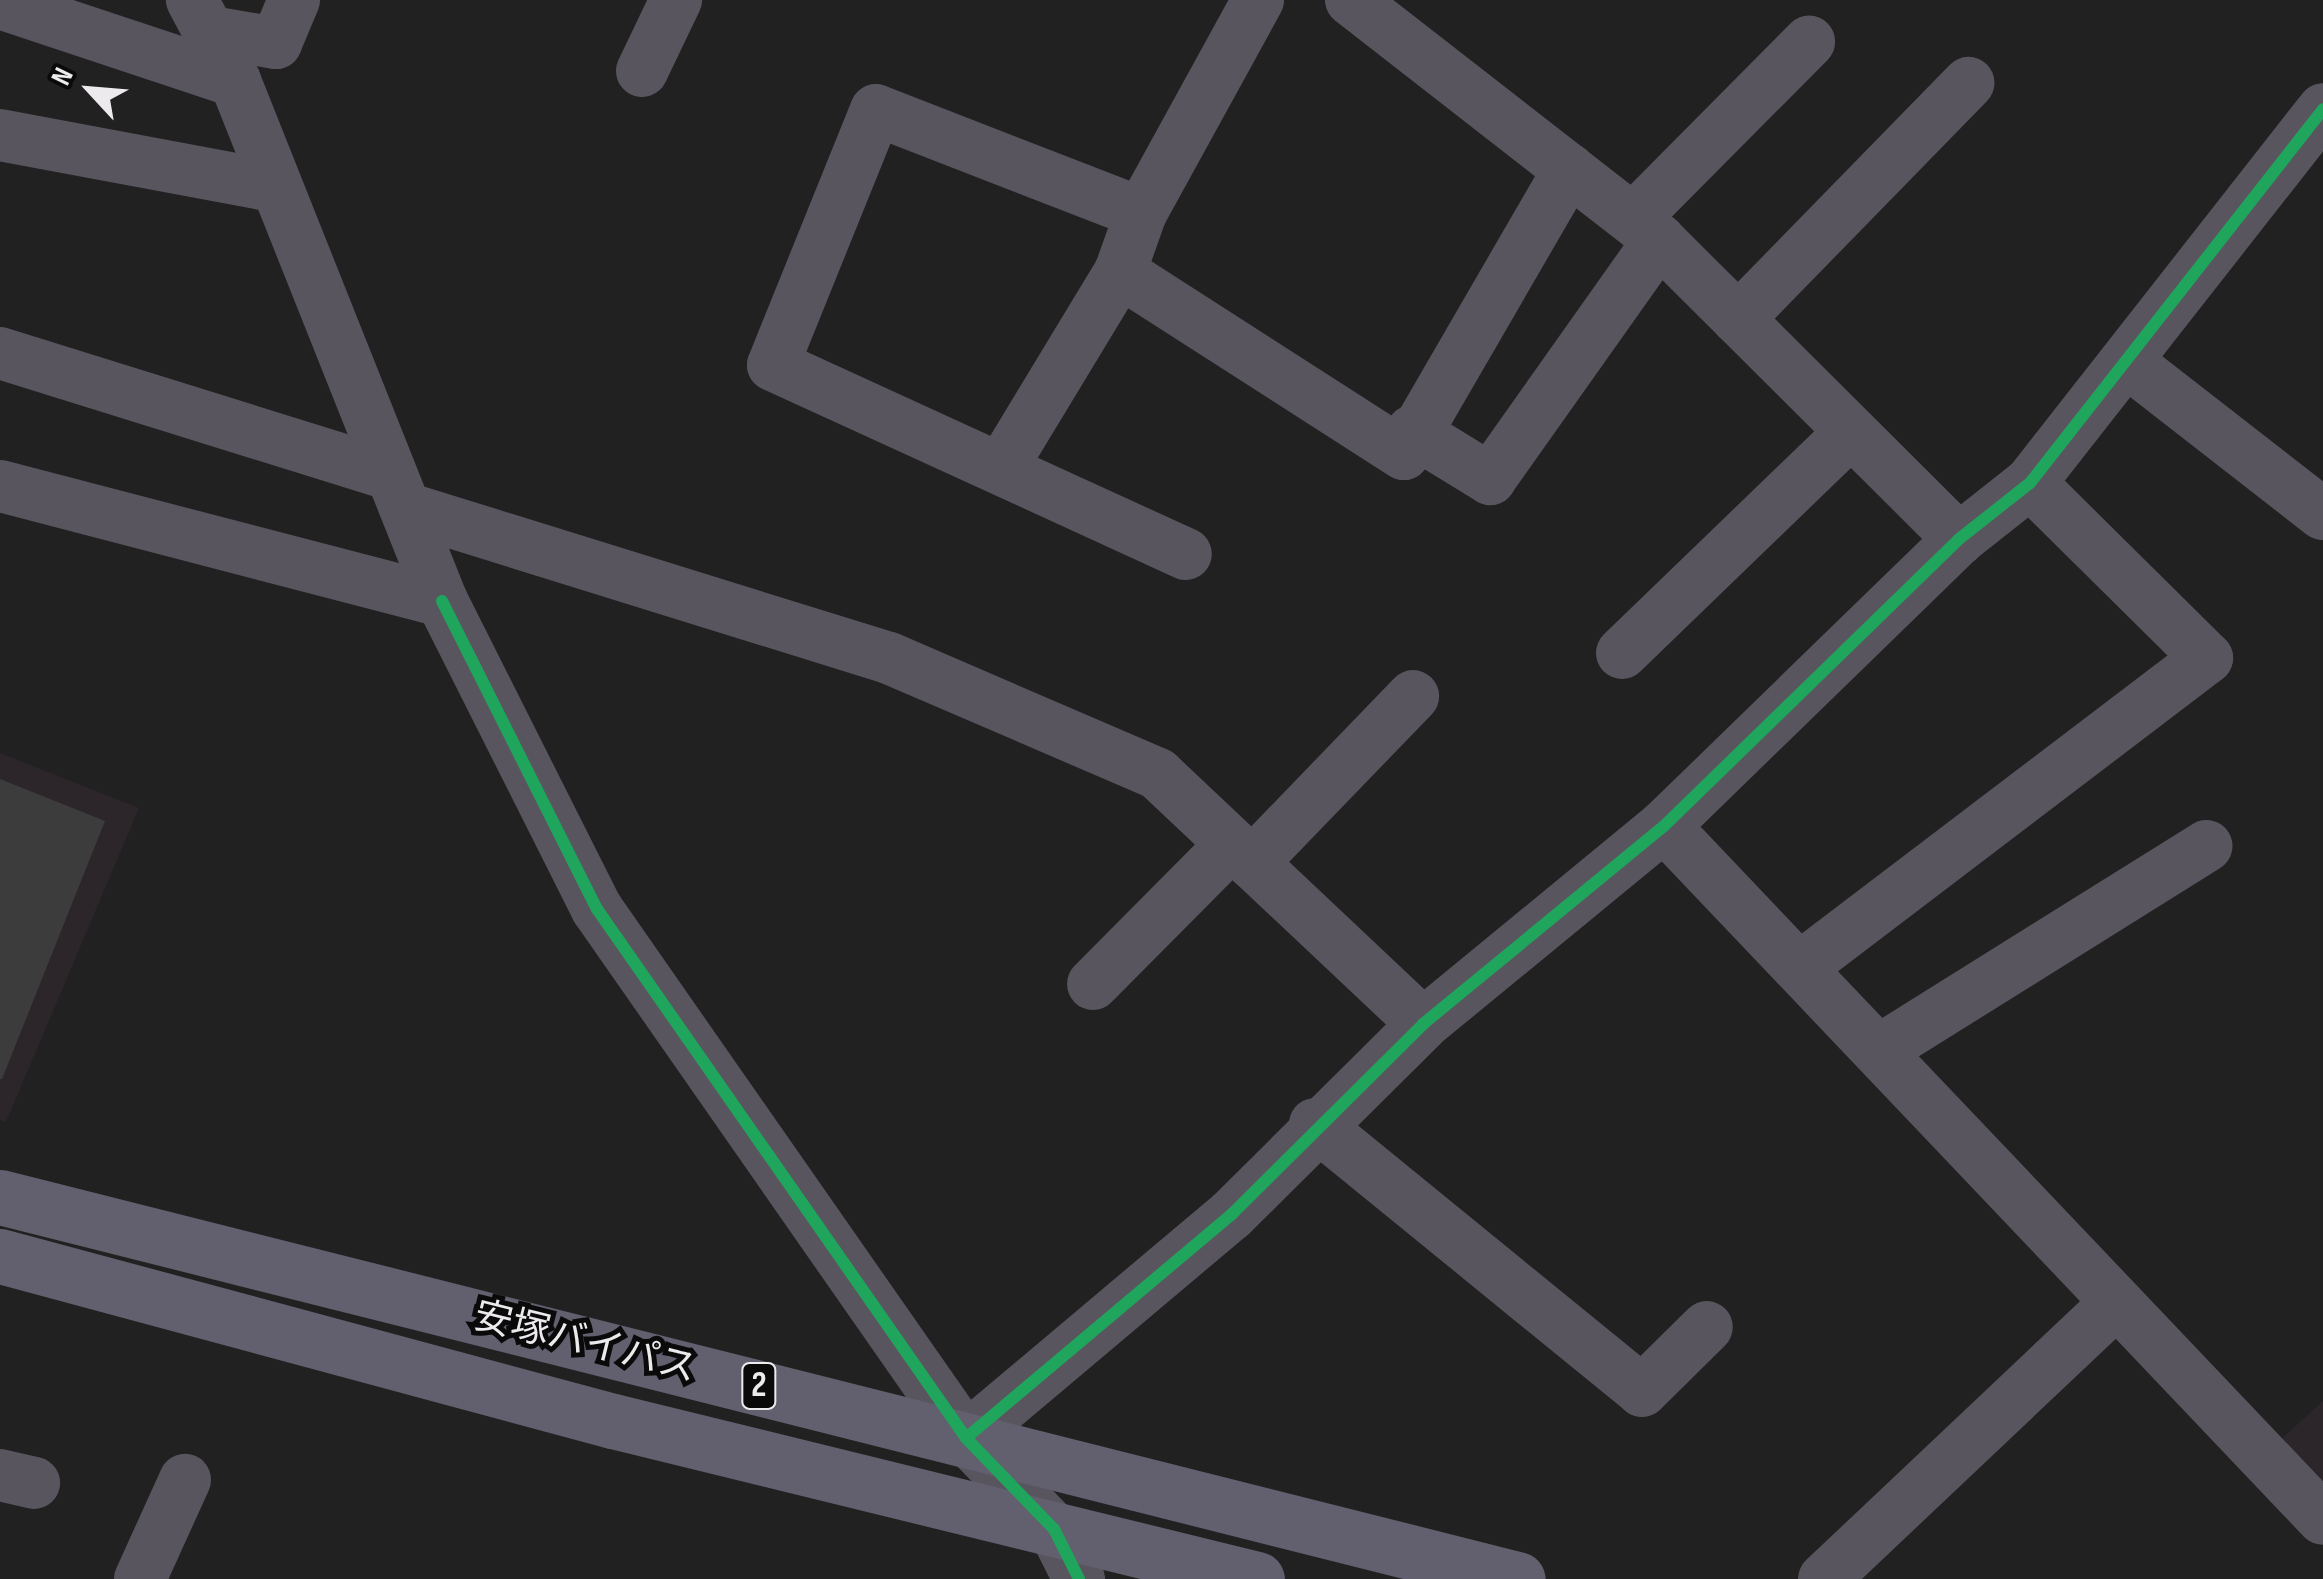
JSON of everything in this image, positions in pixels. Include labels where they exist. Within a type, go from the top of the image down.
[{"type":"main road","name":"安塚バイパス","points":[[0,1197],[1518,1579]]},
{"type":"main road","name":"安塚バイパス","points":[[0,1256],[1257,1579]]},
{"type":"street","points":[[202,16],[276,43],[294,0]]},
{"type":"street","points":[[642,71],[676,0]]},
{"type":"street","points":[[1350,0],[1646,230],[1959,539]]},
{"type":"street","points":[[0,3],[235,81]]},
{"type":"street","points":[[1003,465],[1120,272],[1142,214],[1243,5]]},
{"type":"street","points":[[202,16],[235,81],[273,186],[442,601],[597,908],[966,1438],[1054,1529],[1079,1579]]},
{"type":"street","points":[[1412,432],[1490,479],[1646,230],[1809,42]]},
{"type":"street","points":[[1738,319],[1968,83]]},
{"type":"street","points":[[966,1438],[1232,1214],[1316,1124],[1423,1024],[1664,826],[1959,539],[2030,483],[2130,364],[2323,109]]},
{"type":"street","points":[[1142,214],[876,110],[772,366],[1003,465],[1186,554]]},
{"type":"street","points":[[0,135],[273,186]]},
{"type":"street","points":[[1120,272],[1404,454],[1412,432],[1569,170]]},
{"type":"street","points":[[0,353],[889,658],[1158,774],[1423,1024]]},
{"type":"street","points":[[2130,364],[2323,514]]},
{"type":"street","points":[[1622,653],[1851,432]]},
{"type":"street","points":[[1802,966],[2207,658],[2030,483]]},
{"type":"street","points":[[0,486],[442,601]]},
{"type":"street","points":[[1092,984],[1413,696]]},
{"type":"street","points":[[1664,826],[1802,966],[2323,1519]]},
{"type":"street","points":[[1880,1050],[2207,846]]},
{"type":"street","points":[[1316,1124],[1642,1390],[1708,1327]]},
{"type":"street","points":[[1824,1579],[2116,1303]]},
{"type":"street","points":[[140,1579],[185,1480]]},
{"type":"shaded area","points":[[0,753],[139,808],[6,1122],[0,1120]]},
{"type":"shaded area","points":[[2323,1401],[2323,1493],[2278,1442]]},
{"type":"building","points":[[0,779],[105,821],[2,1079],[0,1079]]},
{"type":"cycle path","points":[[966,1438],[1232,1214],[1423,1024],[1664,826],[1959,539],[2030,483],[2323,109]]},
{"type":"cycle path","points":[[442,601],[597,909],[966,1438],[1054,1529],[1079,1579]]}]
